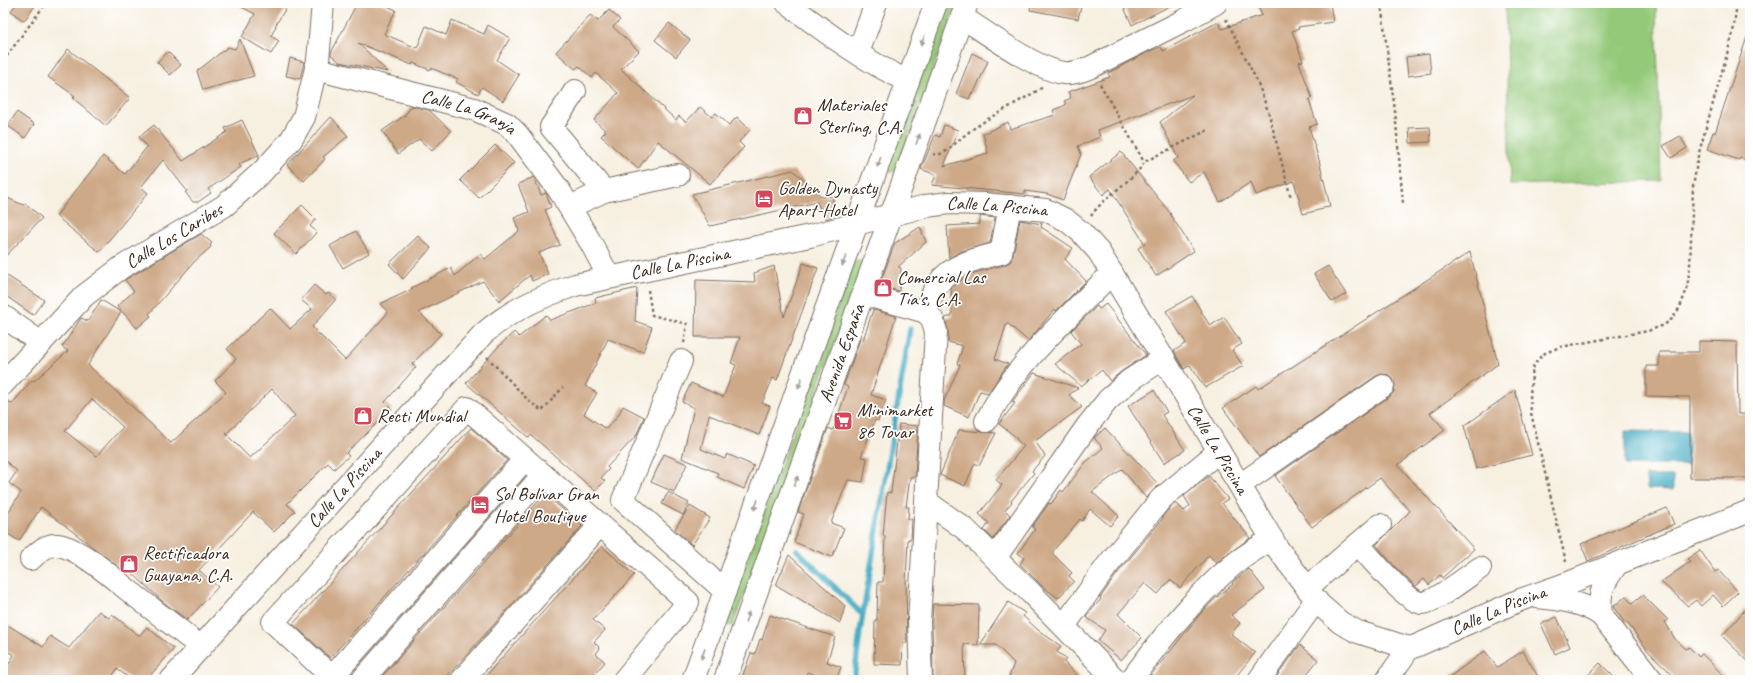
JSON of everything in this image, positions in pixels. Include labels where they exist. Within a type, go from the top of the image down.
[{"type":"street","points":[[316,69],[323,3]]},
{"type":"street","points":[[787,3],[837,40],[883,70],[908,81]]},
{"type":"street","points":[[858,53],[876,3]]},
{"type":"street","name":"Avenida España","points":[[693,680],[936,3]]},
{"type":"street","points":[[965,10],[1031,60],[1049,69],[1066,73],[1075,73],[1091,67],[1185,20],[1220,9]]},
{"type":"street","name":"Avenida España","points":[[725,680],[965,10]]},
{"type":"street","name":"Calle La Granja","points":[[316,69],[474,109],[493,116],[507,124],[518,135],[559,190],[609,277]]},
{"type":"street","name":"Calle Los Caribes","points":[[3,384],[40,342],[84,296],[122,267],[224,206],[263,171],[298,129],[304,117],[316,69]]},
{"type":"street","points":[[575,91],[551,127],[604,191]]},
{"type":"street","points":[[570,207],[604,191],[678,175]]},
{"type":"street","name":"Calle La Piscina","points":[[171,680],[474,344],[500,319],[522,306],[556,291],[609,277],[810,236],[926,206],[949,203],[1010,206],[1046,210],[1066,220],[1081,232],[1099,252],[1272,539],[1311,594],[1341,623],[1358,632],[1409,648],[1532,596],[1750,511]]},
{"type":"street","points":[[926,312],[933,291],[939,282],[948,274],[961,265],[978,258],[1001,253],[1010,206]]},
{"type":"street","points":[[986,421],[1016,372],[1039,346],[1112,273]]},
{"type":"street","points":[[863,294],[926,312],[932,319],[936,331],[919,622],[921,680]]},
{"type":"street","points":[[3,316],[40,342]]},
{"type":"street","points":[[996,558],[1088,425],[1108,400],[1130,381],[1164,358]]},
{"type":"street","points":[[681,361],[623,500],[725,591]]},
{"type":"street","points":[[1240,485],[1383,386]]},
{"type":"street","points":[[525,459],[334,678],[273,622],[467,408],[688,602],[624,680]]},
{"type":"street","points":[[1064,626],[1107,566],[1161,499],[1188,475],[1219,451]]},
{"type":"street","points":[[362,680],[544,475]]},
{"type":"street","points":[[927,502],[965,529],[996,558],[1116,680]]},
{"type":"street","points":[[462,680],[600,525]]},
{"type":"street","points":[[1259,680],[1311,594],[1358,544],[1380,526]]},
{"type":"street","points":[[1131,680],[1184,610],[1234,564],[1272,539]]},
{"type":"street","points":[[1358,544],[1405,594],[1417,602],[1428,602],[1480,568]]},
{"type":"street","points":[[31,559],[41,550],[50,545],[65,546],[75,551],[106,573],[200,647]]},
{"type":"street","points":[[1602,615],[1600,597],[1602,590],[1617,564]]},
{"type":"street","points":[[1532,596],[1571,601],[1595,610],[1602,615],[1652,680]]},
{"type":"street","points":[[711,630],[739,640]]},
{"type":"street","points":[[1387,680],[1409,648]]},
{"type":"path","points":[[3,61],[46,3]]},
{"type":"path","points":[[1381,3],[1395,111],[1403,203]]},
{"type":"path","points":[[1571,582],[1531,413],[1530,394],[1533,367],[1538,359],[1545,353],[1560,347],[1648,331],[1664,325],[1672,319],[1680,307],[1687,289],[1689,274],[1693,187],[1698,156],[1733,33],[1737,3]]},
{"type":"path","points":[[1220,9],[1258,83],[1291,198]]},
{"type":"path","points":[[1091,67],[1144,162]]},
{"type":"path","points":[[915,147],[939,155],[945,152],[959,139],[980,124],[1066,73]]},
{"type":"path","points":[[1081,232],[1100,205],[1141,169],[1144,162],[1208,130]]},
{"type":"path","points":[[645,270],[652,315],[687,324],[681,361]]},
{"type":"path","points":[[474,344],[529,401],[542,411],[563,386]]},
{"type":"green space","points":[[946,3],[957,3],[896,171],[890,172],[887,167]]},
{"type":"green space","points":[[1505,3],[1656,3],[1661,181],[1510,185]]},
{"type":"green space","points":[[857,260],[863,263],[733,625],[730,626],[725,622],[854,261]]},
{"type":"water","points":[[1625,431],[1688,432],[1688,465],[1625,465]]},
{"type":"water","points":[[1646,476],[1673,476],[1673,490],[1647,489]]},
{"type":"building","points":[[17,3],[37,3],[24,21],[11,11]]},
{"type":"building","points":[[234,3],[289,3],[275,26],[271,36],[279,41],[271,54],[242,37],[255,14]]},
{"type":"building","points":[[357,3],[381,3],[396,10],[384,34],[417,48],[426,26],[446,35],[452,20],[484,34],[488,25],[510,38],[497,60],[519,75],[503,101],[482,87],[478,94],[456,82],[458,79],[431,68],[430,70],[413,63],[412,65],[358,43],[388,72],[340,62],[331,55],[331,53]]},
{"type":"building","points":[[1031,3],[1082,3],[1078,19],[1030,10]]},
{"type":"building","points":[[1122,3],[1176,3],[1132,25]]},
{"type":"building","points":[[1256,3],[1330,3],[1333,22],[1298,27],[1299,29],[1292,31],[1303,61],[1299,62],[1312,98],[1309,100],[1317,124],[1309,127],[1330,206],[1303,214],[1294,181],[1256,195],[1251,182],[1220,202],[1204,172],[1189,182],[1173,161],[1178,158],[1160,122],[1193,95],[1098,130],[1100,137],[1078,146],[1081,154],[1063,200],[1047,194],[1025,191],[1025,194],[932,185],[936,175],[921,169],[935,135],[940,137],[944,125],[958,130],[944,166],[988,153],[983,134],[1008,122],[1010,129],[1055,115],[1053,110],[1066,105],[1064,101],[1071,98],[1068,92],[1110,77],[1108,73],[1150,51],[1161,47],[1163,51],[1218,22],[1222,29],[1262,15]]},
{"type":"building","points":[[609,10],[620,20],[613,27],[639,51],[621,69],[676,120],[679,116],[686,122],[700,107],[712,117],[716,113],[729,125],[737,117],[750,130],[739,142],[744,147],[710,184],[658,141],[638,169],[601,136],[606,131],[594,120],[618,93],[596,73],[592,78],[579,66],[575,69],[556,52],[590,15],[598,21]]},
{"type":"building","points":[[669,23],[690,40],[676,57],[655,40]]},
{"type":"building","points":[[1748,34],[1750,34],[1750,161],[1740,158],[1739,160],[1707,149],[1713,132],[1715,133]]},
{"type":"building","points":[[240,39],[254,76],[203,90],[197,71],[228,47],[235,49]]},
{"type":"building","points":[[68,49],[130,98],[106,126],[73,98],[75,96],[48,77]]},
{"type":"building","points":[[168,52],[181,65],[170,75],[157,62]]},
{"type":"building","points":[[972,53],[988,61],[973,95],[972,92],[969,99],[956,94]]},
{"type":"building","points":[[1429,54],[1431,73],[1408,76],[1406,57]]},
{"type":"building","points":[[290,58],[304,62],[300,79],[286,76]]},
{"type":"building","points":[[412,106],[429,110],[451,131],[432,151],[419,139],[398,154],[382,131],[404,116]]},
{"type":"building","points":[[17,112],[34,124],[25,138],[8,126]]},
{"type":"building","points":[[331,117],[348,136],[323,157],[325,159],[304,181],[287,165]]},
{"type":"building","points":[[242,120],[259,155],[239,164],[241,167],[208,189],[211,193],[198,202],[193,202],[185,192],[187,191],[163,160],[141,187],[148,193],[99,252],[56,216],[103,156],[125,174],[147,147],[139,137],[154,125],[183,161],[227,132],[225,128]]},
{"type":"building","points":[[1430,127],[1431,142],[1410,143],[1409,128]]},
{"type":"building","points":[[1680,136],[1687,148],[1671,158],[1663,146]]},
{"type":"building","points":[[495,145],[514,163],[479,198],[460,180]]},
{"type":"building","points":[[1121,152],[1171,214],[1194,251],[1156,276],[1138,248],[1145,244],[1110,189],[1103,195],[1089,177]]},
{"type":"building","name":"Golden Dynasty Apart-Hotel","points":[[793,170],[822,197],[833,196],[832,217],[825,219],[817,202],[710,226],[692,194]]},
{"type":"building","points":[[534,177],[541,195],[546,193],[551,207],[545,210],[560,245],[539,253],[548,274],[532,281],[530,275],[499,301],[483,281],[419,312],[441,334],[412,364],[416,367],[385,402],[392,409],[346,453],[349,456],[334,469],[328,463],[287,504],[295,511],[274,532],[253,512],[199,570],[218,587],[187,620],[162,601],[128,569],[125,572],[41,507],[19,541],[3,531],[3,521],[21,492],[9,483],[17,471],[3,459],[3,398],[12,404],[32,380],[34,381],[68,351],[62,347],[81,318],[88,321],[101,300],[121,312],[88,365],[171,443],[226,392],[215,381],[236,359],[227,349],[270,308],[290,329],[312,309],[301,300],[314,285],[326,295],[328,293],[336,299],[312,327],[345,360],[388,312],[380,304],[413,289],[411,288],[451,268],[455,276],[480,254],[485,259],[519,231],[514,218],[529,212],[518,184]],"holes":[[[272,389],[295,416],[250,458],[226,434]],[[92,399],[123,427],[96,456],[65,431]]]},
{"type":"building","points":[[3,196],[23,205],[25,203],[42,218],[3,259]]},
{"type":"building","points":[[302,205],[316,219],[310,226],[317,232],[296,254],[274,233]]},
{"type":"building","points":[[980,216],[995,218],[990,243],[962,251],[949,258],[947,226],[980,224]]},
{"type":"building","points":[[1020,220],[1042,224],[1041,227],[1073,248],[1065,259],[1086,281],[1056,311],[1055,309],[1028,341],[1007,323],[995,359],[1008,364],[988,393],[980,391],[969,417],[944,406],[944,401],[960,365],[957,364],[963,346],[948,342],[948,331],[945,318],[952,316],[951,288],[971,274],[1010,262],[1013,255]]},
{"type":"building","points":[[920,227],[926,242],[898,267],[901,268],[899,291],[879,286],[895,243]]},
{"type":"building","points":[[356,231],[369,253],[343,268],[330,246]]},
{"type":"building","points":[[201,234],[212,243],[210,245],[211,247],[195,261],[149,314],[151,316],[137,328],[117,306],[134,291],[125,280]]},
{"type":"building","points":[[418,236],[431,248],[403,279],[389,264]]},
{"type":"building","points":[[1470,252],[1498,364],[1430,413],[1445,430],[1398,465],[1474,549],[1442,578],[1440,575],[1429,585],[1424,579],[1416,586],[1398,570],[1376,545],[1410,511],[1380,478],[1312,527],[1275,476],[1390,396],[1394,392],[1395,385],[1393,379],[1389,375],[1382,374],[1376,376],[1259,457],[1223,408],[1256,386],[1258,389]]},
{"type":"building","points":[[803,263],[818,268],[777,380],[773,378],[762,403],[770,406],[759,435],[709,415],[701,449],[725,459],[727,454],[754,466],[744,489],[717,477],[718,473],[682,458],[694,408],[682,402],[691,383],[723,397],[736,365],[731,363],[740,337],[695,337],[696,280],[755,282],[754,273],[774,266],[784,317]]},
{"type":"building","points":[[1328,266],[1346,294],[1332,302],[1314,274]]},
{"type":"building","points":[[3,273],[44,300],[33,315],[3,294]]},
{"type":"building","points":[[637,288],[635,321],[652,327],[643,352],[608,339],[585,386],[597,393],[584,414],[606,429],[617,417],[623,406],[644,417],[636,436],[607,467],[609,469],[601,478],[605,481],[595,491],[531,435],[529,438],[466,383],[498,347],[514,332],[519,337],[546,315],[550,320],[596,303],[595,298]]},
{"type":"building","points":[[1192,296],[1210,326],[1224,317],[1242,344],[1232,350],[1243,366],[1205,388],[1190,365],[1184,369],[1176,355],[1174,351],[1186,343],[1166,311]]},
{"type":"building","points":[[1106,304],[1146,355],[1110,381],[1102,370],[1081,386],[1055,364],[1081,344],[1071,331],[1097,306],[1099,309]]},
{"type":"building","points":[[873,310],[896,316],[871,395],[886,400],[878,421],[875,420],[861,457],[867,458],[863,482],[848,480],[831,523],[844,528],[832,557],[794,542],[804,514],[798,512],[828,428],[833,430],[848,387],[844,385],[860,339],[863,340]]},
{"type":"building","points":[[1699,341],[1737,342],[1738,414],[1750,414],[1750,478],[1690,478],[1690,397],[1646,396],[1646,366],[1659,366],[1659,352],[1699,352]]},
{"type":"building","points":[[1034,373],[1078,388],[1069,395],[1082,407],[1035,441],[1045,456],[1032,471],[1034,473],[1005,510],[1010,515],[993,539],[984,530],[989,523],[979,514],[1002,485],[996,480],[1024,446],[1016,439],[1016,437],[999,424],[1015,403],[1012,402]]},
{"type":"building","points":[[1154,390],[1167,412],[1162,415],[1185,450],[1164,463],[1128,406]]},
{"type":"building","points":[[1515,390],[1532,455],[1476,469],[1464,426]]},
{"type":"building","points":[[899,424],[918,426],[915,477],[910,477],[906,507],[909,507],[908,519],[912,519],[911,539],[908,539],[906,583],[907,643],[903,643],[902,665],[874,664],[878,582],[883,582],[885,536],[883,536],[887,492],[891,493]]},
{"type":"building","points":[[471,428],[507,460],[330,658],[293,624]]},
{"type":"building","points":[[1105,428],[1159,485],[1146,498],[1122,469],[1092,492],[1119,516],[1110,526],[1090,509],[1082,521],[1080,519],[1053,551],[1053,554],[1072,573],[1069,576],[1074,581],[1058,598],[1042,586],[1020,564],[1024,558],[1018,553],[1035,529],[1032,527],[1049,503],[1051,504],[1061,490],[1063,492],[1085,463],[1103,448],[1094,438]]},
{"type":"building","points":[[959,430],[996,433],[979,466],[975,463],[965,486],[940,475]]},
{"type":"building","points":[[664,454],[687,464],[674,492],[651,482]]},
{"type":"building","points":[[1209,476],[1228,499],[1222,503],[1250,538],[1216,563],[1209,555],[1180,588],[1170,580],[1158,594],[1145,583],[1118,614],[1142,638],[1121,660],[1098,641],[1105,630],[1086,617],[1101,599],[1100,598],[1117,574],[1163,518],[1162,517],[1176,503],[1184,511],[1190,506],[1184,496]]},
{"type":"building","points":[[668,492],[689,503],[683,515],[662,504]]},
{"type":"building","points":[[545,494],[582,526],[517,599],[444,680],[379,680]]},
{"type":"building","points":[[690,506],[710,518],[692,545],[675,529]]},
{"type":"building","points":[[1667,508],[1674,524],[1588,561],[1581,544]]},
{"type":"building","points":[[602,546],[634,575],[593,620],[605,630],[594,642],[600,648],[596,654],[605,662],[589,680],[482,680]]},
{"type":"building","points":[[1700,550],[1715,572],[1718,570],[1738,592],[1723,606],[1713,595],[1701,606],[1696,600],[1688,606],[1661,582],[1690,562],[1687,559]]},
{"type":"building","points":[[789,555],[845,606],[840,623],[776,585]]},
{"type":"building","points":[[1249,569],[1265,590],[1231,615],[1240,623],[1231,634],[1255,653],[1233,680],[1147,680],[1201,613]]},
{"type":"building","points":[[1643,595],[1668,620],[1665,622],[1675,639],[1686,649],[1689,647],[1699,657],[1702,654],[1728,680],[1678,680],[1648,651],[1627,622],[1625,623],[1613,607],[1626,596],[1632,604]]},
{"type":"building","points":[[1008,602],[1025,613],[1023,616],[1038,630],[1061,646],[1057,652],[1066,658],[1064,662],[1082,680],[1008,680],[1014,663],[996,645],[980,645]]},
{"type":"building","points":[[933,604],[979,605],[978,645],[964,644],[965,680],[933,680]]},
{"type":"building","points":[[1750,604],[1750,663],[1722,636]]},
{"type":"building","points":[[99,611],[109,618],[112,614],[139,636],[147,627],[174,649],[146,680],[132,680],[117,669],[110,680],[3,680],[3,675],[14,655],[3,649],[3,622],[43,647],[50,636],[69,648]]},
{"type":"building","points":[[770,615],[835,637],[827,662],[841,667],[836,680],[830,680],[807,672],[804,680],[741,680],[751,653],[755,654],[760,639],[762,640]]},
{"type":"building","points":[[1557,617],[1570,647],[1555,654],[1541,624]]},
{"type":"building","points":[[1300,645],[1318,660],[1302,680],[1274,680]]},
{"type":"building","points":[[1485,651],[1497,667],[1523,651],[1540,680],[1445,680]]},
{"type":"building","points":[[1600,663],[1617,680],[1583,680]]},
{"type":"waterway","points":[[854,680],[860,632],[910,329]]},
{"type":"waterway","points":[[797,550],[863,615]]},
{"type":"place","name":"Materiales Sterling, C.A.","points":[[803,116]]},
{"type":"place","name":"Golden Dynasty Apart-Hotel","points":[[764,199]]},
{"type":"place","name":"Comercial Las Tía's, C.A.","points":[[883,288]]},
{"type":"place","name":"Recti Mundial","points":[[363,416]]},
{"type":"place","name":"Minimarket 86 Tovar","points":[[843,421]]},
{"type":"place","name":"Sol Bolívar Gran Hotel Boutique","points":[[480,505]]},
{"type":"place","name":"Rectificadora Guayana, C.A.","points":[[129,564]]}]
